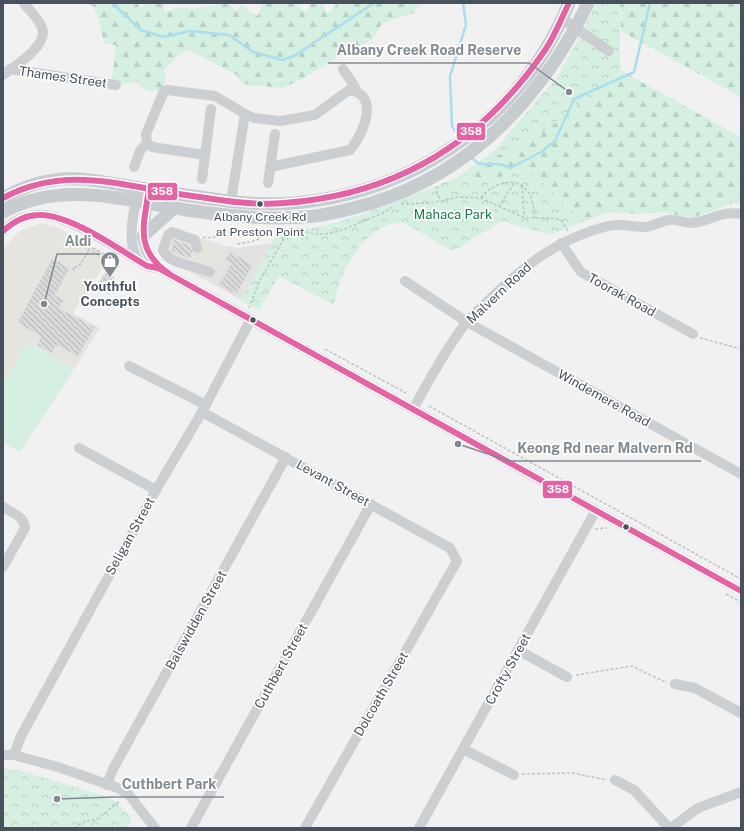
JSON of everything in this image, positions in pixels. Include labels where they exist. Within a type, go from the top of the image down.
[{"type":"main road","points":[[3,198],[31,185],[58,179],[101,182],[231,201],[261,203],[301,202],[332,198],[374,187],[415,171],[448,152],[468,137],[500,108],[520,85],[550,43],[569,3]]},
{"type":"main road","points":[[3,212],[37,198],[64,194],[93,195],[228,216],[264,218],[316,216],[384,199],[408,190],[456,163],[478,147],[509,120],[530,97],[552,66],[575,29],[588,3]]},
{"type":"main road","points":[[332,198],[336,212]]},
{"type":"main road","points":[[143,241],[153,225],[164,218],[174,208]]},
{"type":"street","points":[[7,72],[37,47],[44,35],[42,27],[24,3]]},
{"type":"street","points":[[562,19],[610,51]]},
{"type":"street","points":[[343,69],[355,87],[355,91]]},
{"type":"street","name":"Thames Street","points":[[7,72],[116,85]]},
{"type":"street","points":[[205,155],[152,147],[147,143],[146,134],[161,96],[167,90],[220,98],[254,118],[280,121],[315,114],[349,90],[360,93],[366,101],[368,110],[364,124],[350,150],[270,168]]},
{"type":"street","points":[[202,179],[211,110]]},
{"type":"street","points":[[231,201],[245,114]]},
{"type":"street","points":[[268,183],[275,134]]},
{"type":"street","points":[[134,167],[140,151],[147,143]]},
{"type":"street","points":[[142,263],[133,248],[144,188]]},
{"type":"street","points":[[142,203],[143,241],[158,268]]},
{"type":"street","name":"Malvern Road","points":[[413,408],[439,362],[466,322],[505,283],[535,260],[561,243],[571,238],[608,226],[624,224],[645,227],[669,220],[689,223],[699,222],[720,214],[741,214]]},
{"type":"street","points":[[3,231],[19,220],[43,215],[60,219],[112,249],[147,266],[158,268],[741,591]]},
{"type":"street","points":[[197,248],[195,240],[172,232],[168,235],[163,250],[168,257],[185,266],[197,267],[210,272]]},
{"type":"street","points":[[112,249],[133,248],[143,241]]},
{"type":"street","name":"Toorak Road","points":[[561,243],[581,272],[693,334]]},
{"type":"street","name":"Windemere Road","points":[[405,281],[466,322],[741,474]]},
{"type":"street","name":"Seligan Street","points":[[14,755],[21,736],[156,490],[204,409],[251,319]]},
{"type":"street","name":"Levant Street","points":[[128,366],[286,457],[450,548],[457,561]]},
{"type":"street","points":[[79,448],[156,490]]},
{"type":"street","name":"Balswidden Street","points":[[108,784],[113,769],[286,457]]},
{"type":"street","name":"Cuthbert Street","points":[[191,828],[371,504]]},
{"type":"street","points":[[3,507],[21,518],[24,522],[25,528],[3,567]]},
{"type":"street","name":"Crofty Street","points":[[419,828],[596,510]]},
{"type":"street","name":"Dolcoath Street","points":[[305,828],[457,561]]},
{"type":"street","points":[[518,650],[567,677]]},
{"type":"street","points":[[675,684],[696,688],[741,713]]},
{"type":"street","points":[[463,749],[514,775]]},
{"type":"street","points":[[3,755],[14,755],[58,767],[122,790],[128,795],[155,828]]},
{"type":"street","points":[[615,780],[634,790],[670,828],[698,808],[741,792]]},
{"type":"path","points":[[481,198],[487,190],[496,185],[506,182],[515,183],[522,186],[528,192],[532,200],[535,218]]},
{"type":"path","points":[[499,207],[515,183]]},
{"type":"path","points":[[522,186],[524,216]]},
{"type":"path","points":[[288,224],[305,232],[330,234],[342,231],[375,217],[400,204],[430,203],[458,197],[481,198],[499,207],[524,216],[561,220],[568,229]]},
{"type":"path","points":[[242,305],[249,308],[259,282],[292,225]]},
{"type":"path","points":[[237,244],[256,242],[264,237],[272,228]]},
{"type":"path","points":[[199,236],[207,238],[234,235]]},
{"type":"path","points":[[99,255],[79,244],[81,241],[108,257],[112,249]]},
{"type":"path","points":[[72,268],[74,270],[80,265],[89,250]]},
{"type":"path","points":[[693,334],[705,341],[741,349]]},
{"type":"path","points":[[324,349],[406,393]]},
{"type":"path","points":[[429,406],[741,579]]},
{"type":"path","points":[[592,532],[598,528],[606,527],[610,529]]},
{"type":"path","points":[[721,591],[741,602]]},
{"type":"path","points":[[567,677],[632,666],[663,683],[675,684]]},
{"type":"path","points":[[514,775],[525,773],[573,773],[600,780],[615,780]]},
{"type":"path","points":[[74,828],[85,821],[96,820],[124,799]]},
{"type":"shaded area","points":[[41,223],[57,227],[110,257],[73,313],[100,328],[74,369],[27,343],[3,385],[3,251],[14,236],[22,230]]},
{"type":"shaded area","points":[[170,229],[227,246],[207,281],[162,257],[160,254]]},
{"type":"shaded area","points":[[272,243],[241,300],[207,281],[227,246],[238,248]]},
{"type":"green space","points":[[86,3],[137,3],[140,8],[148,3],[164,3],[164,13],[179,7],[198,8],[215,5],[215,3],[228,3],[236,11],[242,4],[251,13],[258,16],[263,3],[296,3],[297,6],[307,13],[311,3],[323,3],[325,10],[330,13],[337,3],[421,3],[414,13],[391,20],[381,25],[373,39],[349,51],[300,80],[282,88],[242,84],[237,75],[189,50],[180,53],[164,71],[166,81],[162,90],[155,91],[146,89],[137,82],[119,85],[112,80],[116,45],[104,44],[99,20],[93,6]]},
{"type":"green space","points":[[596,3],[620,3],[620,70],[575,108],[507,158],[494,151],[558,76],[583,31]]},
{"type":"green space","points":[[620,3],[741,3],[741,97],[621,31]]},
{"type":"green space","points":[[620,70],[741,137],[741,204],[733,203],[692,218],[664,212],[635,214],[608,212],[585,221],[528,169],[477,184],[458,177],[494,151],[507,158],[575,108]]},
{"type":"green space","name":"Mahaca Park","points":[[528,169],[585,221],[550,235],[502,221],[453,251],[402,222],[392,224],[383,227],[372,235],[356,251],[344,272],[336,294],[334,305],[279,276],[259,310],[241,300],[277,233],[300,230],[347,219],[392,204],[458,177],[477,184]]},
{"type":"green space","points":[[27,343],[74,369],[20,452],[3,442],[3,385]]},
{"type":"green space","points":[[3,769],[19,770],[107,797],[115,801],[132,819],[127,828],[3,828]]},
{"type":"building","points":[[173,239],[190,245],[193,253],[190,259],[171,251]]},
{"type":"building","points":[[230,251],[253,265],[236,295],[218,285],[231,264],[225,260]]},
{"type":"building","points":[[52,258],[70,268],[55,295],[64,300],[59,308],[95,327],[78,357],[56,345],[52,354],[37,345],[41,336],[17,323]]},
{"type":"building","points":[[106,272],[115,278],[113,282],[115,284],[109,293],[97,285]]},
{"type":"waterway","points":[[112,3],[141,30],[163,37],[190,31],[229,35],[253,52],[283,60],[294,56],[374,3]]},
{"type":"waterway","points":[[459,136],[452,126],[450,76],[466,25],[463,3]]},
{"type":"waterway","points":[[471,156],[480,164],[501,164],[510,168],[541,152],[555,141],[574,99],[634,72],[650,3]]},
{"type":"transit line","name":"358","points":[[3,198],[25,188],[47,182],[68,180],[111,182],[218,200],[258,204],[284,203],[324,198],[362,189],[398,176],[432,159],[463,138],[492,114],[518,85],[543,53],[554,35],[569,3]]},
{"type":"transit line","name":"358","points":[[149,189],[144,225],[146,245],[150,255],[157,264],[168,273]]},
{"type":"transit line","name":"358","points":[[3,231],[20,220],[34,215],[51,216],[80,226],[147,266],[158,268],[741,591]]},
{"type":"place","name":"Albany Creek Road Reserve","points":[[569,92]]},
{"type":"place","name":"Albany Creek Rd at Preston Point","points":[[260,204]]},
{"type":"place","name":"Youthful Concepts","points":[[110,278]]},
{"type":"place","name":"Aldi","points":[[44,304]]},
{"type":"place","name":"Keong Rd near Malvern Rd","points":[[458,444]]},
{"type":"place","name":"Cuthbert Park","points":[[57,799]]}]
